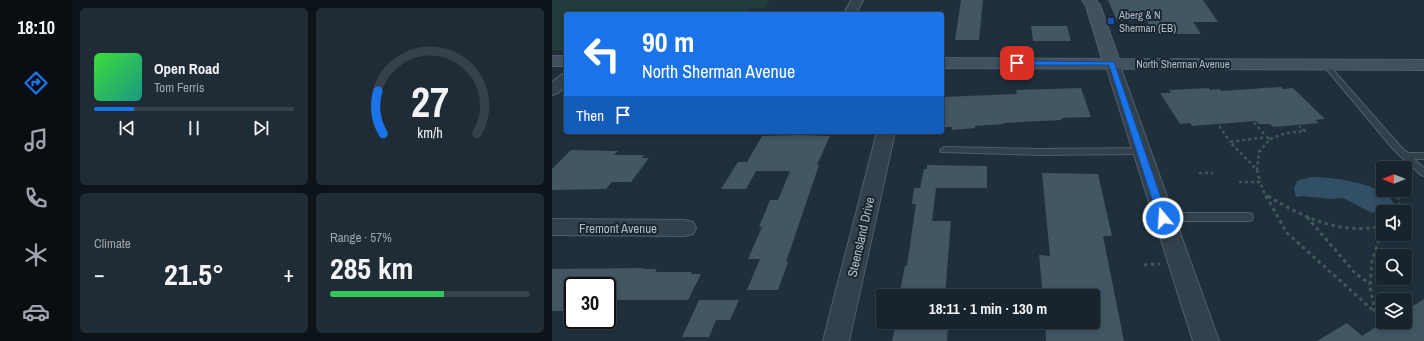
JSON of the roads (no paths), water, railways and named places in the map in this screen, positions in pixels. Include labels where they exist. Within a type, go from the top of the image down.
[{"type":"street","points":[[851,12],[857,0]]},
{"type":"street","points":[[1092,2],[1163,218],[1206,341]]},
{"type":"street","points":[[552,61],[564,61]]},
{"type":"street","name":"North Sherman Avenue","points":[[944,63],[1424,65]]},
{"type":"street","points":[[552,90],[564,80]]},
{"type":"street","name":"Steensland Drive","points":[[836,341],[886,134]]},
{"type":"street","name":"Fremont Avenue","points":[[552,227],[685,228]]},
{"type":"lane","points":[[1324,64],[1405,156],[1424,173]]},
{"type":"lane","points":[[944,150],[1040,152],[1141,151]]},
{"type":"lane","points":[[1405,156],[1424,156]]},
{"type":"lane","points":[[1163,218],[1248,217]]},
{"type":"water","points":[[1311,177],[1332,178],[1357,183],[1376,189],[1376,197],[1388,197],[1394,204],[1376,205],[1376,212],[1372,213],[1343,198],[1332,199],[1301,196],[1296,197],[1294,189],[1297,181]]},
{"type":"place","name":"Aberg & N Sherman (EB)","points":[[1111,21]]}]
